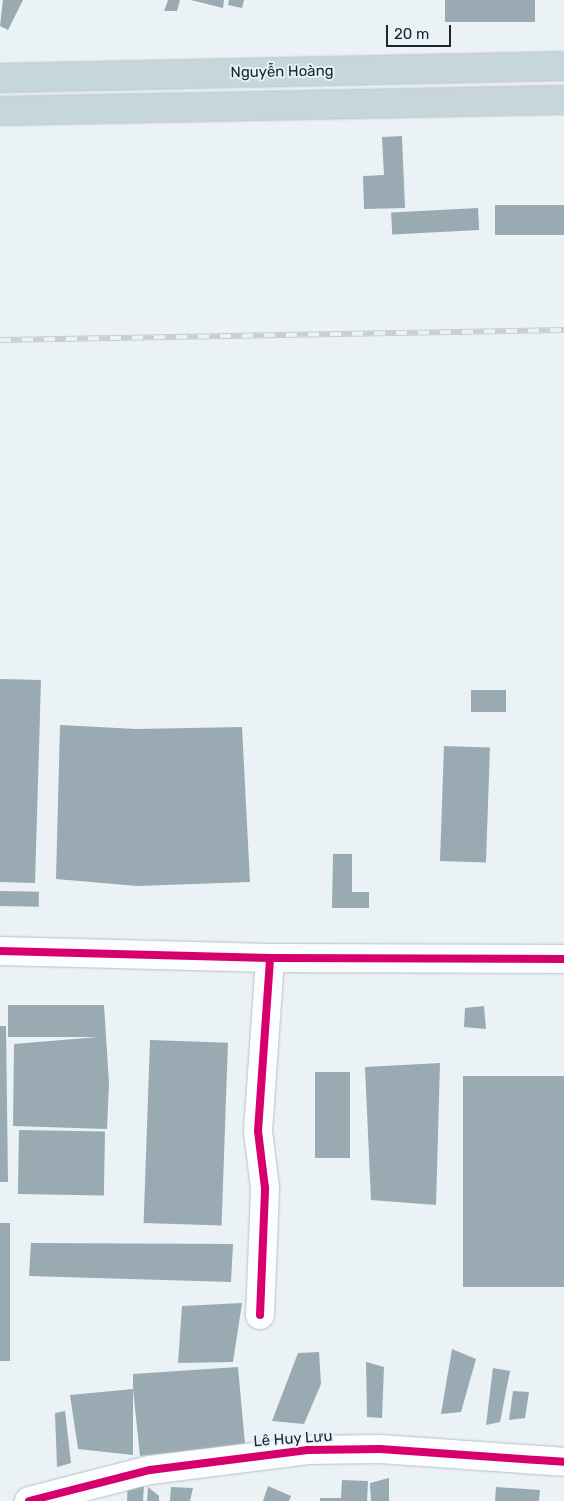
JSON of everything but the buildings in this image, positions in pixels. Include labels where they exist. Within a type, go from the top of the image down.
[{"type":"highway","name":"Nguyễn Hoàng","points":[[0,78],[564,66]]},
{"type":"highway","points":[[0,111],[564,100]]},
{"type":"street","points":[[564,57],[564,66]]},
{"type":"street","points":[[0,951],[270,958],[564,959]]},
{"type":"street","points":[[260,1315],[264,1188],[258,1130],[270,958]]},
{"type":"street","name":"Lê Huy Lưu","points":[[29,1501],[150,1470],[308,1450],[380,1449],[564,1462]]},
{"type":"railway","points":[[0,340],[564,330]]},
{"type":"cycle path","points":[[0,951],[270,958],[564,959]]},
{"type":"cycle path","points":[[260,1315],[265,1188],[258,1131],[270,958]]},
{"type":"cycle path","points":[[29,1501],[150,1470],[308,1450],[380,1449],[564,1462]]}]
